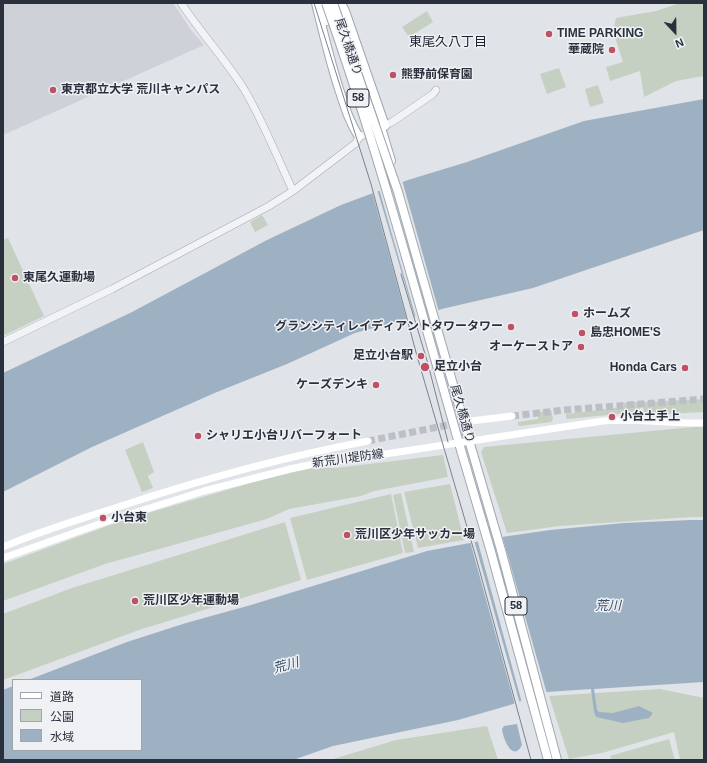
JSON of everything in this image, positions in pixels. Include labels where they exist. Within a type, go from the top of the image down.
[{"type":"main road","points":[[316,3],[326,49],[332,68],[351,123],[359,137]]},
{"type":"main road","points":[[320,3],[384,188],[388,193]]},
{"type":"main road","name":"尾久橋通り","points":[[326,3],[367,122],[388,193],[491,552],[548,760]]},
{"type":"main road","name":"尾久橋通り","points":[[333,3],[398,192],[501,550],[557,760]]},
{"type":"main road","points":[[340,3],[394,168],[398,192]]},
{"type":"main road","points":[[340,3],[345,12],[386,126]]},
{"type":"main road","points":[[471,421],[512,416]]},
{"type":"main road","name":"新荒川堤防線","points":[[3,558],[136,512],[204,491],[266,474],[314,464],[613,420],[679,424],[704,423]]},
{"type":"main road","name":"新荒川堤防線","points":[[3,547],[76,520],[185,486],[285,458],[368,441]]},
{"type":"street","points":[[181,3],[196,25],[226,62],[249,98],[292,191]]},
{"type":"street","points":[[3,342],[112,289],[269,206],[292,191],[356,143],[359,137],[386,126],[428,98],[436,90]]},
{"type":"shaded area","name":"東京都立大学 荒川キャンパス","points":[[3,3],[173,3],[191,30],[204,45],[3,135]]},
{"type":"green space","points":[[680,3],[704,3],[704,76],[676,81],[644,97],[640,71],[610,81],[606,67],[623,62],[613,31],[616,18],[656,11]]},
{"type":"green space","points":[[427,11],[433,22],[409,37],[402,27]]},
{"type":"green space","points":[[559,68],[566,87],[547,94],[540,74]]},
{"type":"green space","points":[[598,85],[604,103],[590,107],[585,89]]},
{"type":"green space","points":[[262,215],[268,225],[255,232],[250,222]]},
{"type":"green space","name":"東尾久運動場","points":[[8,238],[44,316],[3,336],[3,240]]},
{"type":"green space","points":[[704,399],[704,412],[646,415],[644,413],[643,404],[645,402]]},
{"type":"green space","points":[[638,402],[640,410],[638,412],[566,418],[566,414],[624,407],[623,403]]},
{"type":"green space","points":[[551,410],[553,419],[551,422],[518,425],[518,422],[538,419],[538,412]]},
{"type":"green space","points":[[704,426],[704,517],[560,526],[507,533],[481,452],[484,447]]},
{"type":"green space","points":[[143,442],[154,472],[148,476],[153,488],[142,492],[125,450]]},
{"type":"green space","points":[[443,455],[448,477],[374,491],[361,496],[289,509],[267,519],[105,564],[3,601],[3,564],[124,520],[254,482],[310,468],[336,468]]},
{"type":"green space","points":[[450,484],[464,540],[418,548],[404,492]]},
{"type":"green space","points":[[401,493],[414,552],[405,553],[393,495]]},
{"type":"green space","name":"荒川区少年サッカー場","points":[[391,494],[403,553],[307,580],[290,518]]},
{"type":"green space","name":"荒川区少年運動場","points":[[285,522],[301,580],[139,630],[3,680],[3,614],[72,588]]},
{"type":"green space","points":[[660,689],[704,698],[704,760],[680,760],[674,732],[602,753],[569,759],[549,696]]},
{"type":"green space","points":[[487,726],[498,760],[330,760],[396,740]]},
{"type":"green space","points":[[669,739],[675,760],[612,760],[610,756]]},
{"type":"water","points":[[704,99],[704,230],[533,288],[446,308],[355,333],[287,364],[217,392],[92,447],[3,492],[3,373],[132,312],[267,240],[341,205],[408,180],[467,162],[584,121]]},
{"type":"water","name":"荒川","points":[[704,520],[704,682],[594,689],[597,710],[599,712],[613,713],[639,706],[653,713],[649,718],[623,723],[596,717],[591,689],[547,692],[510,705],[458,720],[333,746],[293,760],[3,760],[3,690],[12,686],[12,751],[142,751],[142,679],[31,679],[127,642],[427,551],[550,530],[624,523]]},
{"type":"water","points":[[517,724],[522,745],[519,750],[515,752],[509,748],[506,743],[502,729],[504,726]]},
{"type":"pier","points":[[402,180],[439,312],[416,318],[379,189]]},
{"type":"pier","points":[[377,189],[415,318],[407,321],[372,191]]},
{"type":"pier","points":[[502,535],[547,694],[522,703],[477,539]]},
{"type":"pier","points":[[474,540],[520,704],[515,705],[470,541]]},
{"type":"tunnel","points":[[512,416],[565,410],[704,399]]},
{"type":"tunnel","points":[[368,441],[468,421]]},
{"type":"tram line","points":[[314,3],[371,184],[417,356],[477,561],[531,760]]},
{"type":"tram line","points":[[401,274],[428,364],[448,442]]},
{"type":"place","name":"TIME PARKING","points":[[549,34]]},
{"type":"place","name":"華蔵院","points":[[612,50]]},
{"type":"place","name":"熊野前保育園","points":[[393,75]]},
{"type":"place","name":"東京都立大学 荒川キャンパス","points":[[53,90]]},
{"type":"place","name":"東尾久運動場","points":[[15,278]]},
{"type":"place","name":"ホームズ","points":[[575,314]]},
{"type":"place","name":"グランシティレイディアントタワータワー","points":[[511,327]]},
{"type":"place","name":"島忠HOME'S","points":[[582,333]]},
{"type":"place","name":"オーケーストア","points":[[581,347]]},
{"type":"place","name":"足立小台駅","points":[[421,356]]},
{"type":"place","name":"足立小台","points":[[425,367]]},
{"type":"place","name":"Honda Cars","points":[[685,368]]},
{"type":"place","name":"ケーズデンキ","points":[[376,385]]},
{"type":"place","name":"小台土手上","points":[[612,417]]},
{"type":"place","name":"シャリエ小台リバーフォート","points":[[198,436]]},
{"type":"place","name":"小台東","points":[[103,518]]},
{"type":"place","name":"荒川区少年サッカー場","points":[[347,535]]},
{"type":"place","name":"荒川区少年運動場","points":[[135,601]]},
{"type":"district","name":"東尾久八丁目","points":[[448,42]]}]
